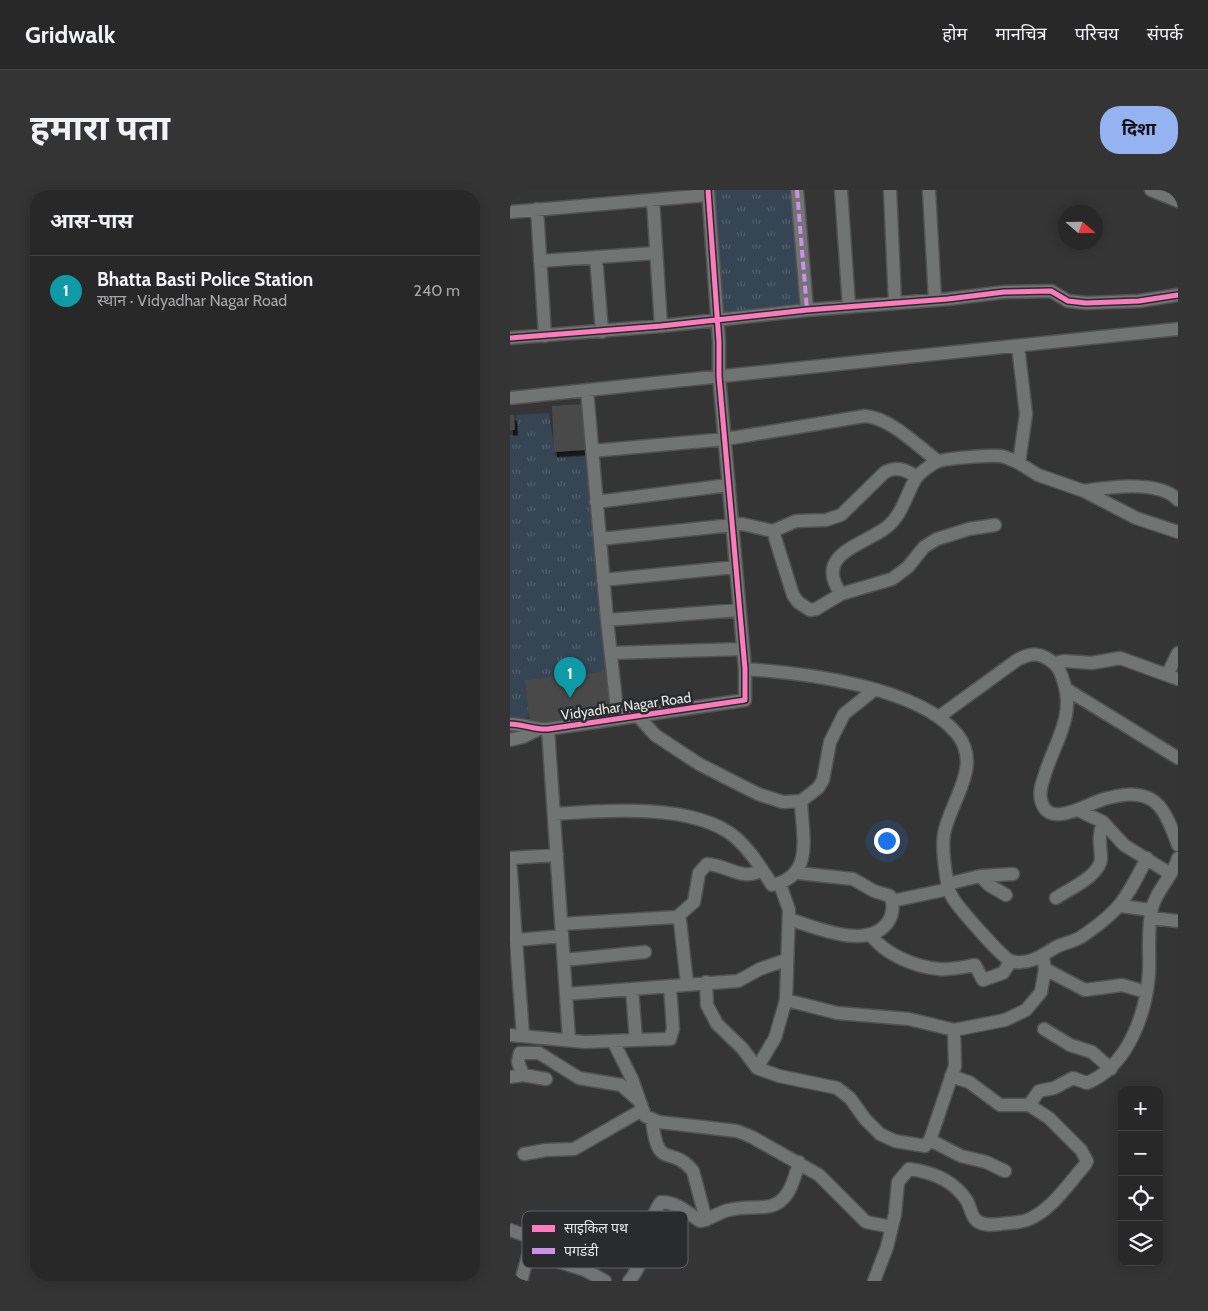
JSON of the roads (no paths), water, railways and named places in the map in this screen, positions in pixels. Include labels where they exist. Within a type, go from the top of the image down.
[{"type":"street","points":[[797,190],[807,310]]},
{"type":"street","points":[[841,190],[849,308]]},
{"type":"street","points":[[890,190],[896,303]]},
{"type":"street","points":[[928,190],[935,300]]},
{"type":"street","points":[[1151,190],[1178,201]]},
{"type":"street","points":[[510,212],[653,200],[708,192],[719,376],[745,669],[793,672],[874,690],[921,706],[940,716],[958,735],[967,751],[966,771],[944,834],[944,856],[948,887],[953,899],[994,946],[1011,961],[1044,963],[1085,990],[1122,985],[1146,992]]},
{"type":"street","points":[[653,200],[661,326]]},
{"type":"street","points":[[537,209],[545,336]]},
{"type":"street","points":[[540,261],[656,253]]},
{"type":"street","points":[[596,257],[602,332]]},
{"type":"street","points":[[510,338],[602,332],[807,310],[849,308],[1004,292],[1051,292],[1068,301],[1086,302],[1139,301],[1178,295]]},
{"type":"street","points":[[510,398],[1178,329]]},
{"type":"street","points":[[1018,346],[1026,414],[1019,463]]},
{"type":"street","points":[[587,390],[603,580],[618,719]]},
{"type":"street","points":[[592,451],[726,439],[865,416],[874,417],[938,461]]},
{"type":"street","points":[[841,594],[832,579],[831,572],[840,554],[887,527],[898,516],[917,477],[938,461],[1003,456],[1038,475],[1084,491],[1136,518],[1178,532]]},
{"type":"street","points":[[600,539],[742,524],[773,531],[796,521],[826,520],[841,514],[886,472],[892,469],[907,470],[917,477]]},
{"type":"street","points":[[596,502],[730,485]]},
{"type":"street","points":[[1084,491],[1102,488],[1148,488],[1172,494],[1178,500]]},
{"type":"street","points":[[773,531],[789,584],[798,602],[810,610],[816,609],[841,594],[892,579],[908,567],[924,548],[937,539],[968,529],[996,525]]},
{"type":"street","points":[[603,580],[736,567]]},
{"type":"street","points":[[607,620],[739,610]]},
{"type":"street","points":[[611,653],[742,649]]},
{"type":"street","points":[[940,716],[1017,660],[1030,653],[1044,655],[1054,663],[1061,674],[1066,690],[1068,709],[1048,762],[1040,790],[1041,799],[1048,812],[1056,814],[1078,810],[1101,800],[1128,794],[1151,799],[1158,805],[1178,846]]},
{"type":"street","points":[[1054,663],[1065,661],[1099,663],[1120,658],[1173,677],[1178,653]]},
{"type":"street","name":"Vidyadhar Nagar Road","points":[[510,740],[543,729],[639,717],[745,700],[745,669]]},
{"type":"street","points":[[639,717],[655,735],[706,768],[758,794],[783,802],[801,801],[818,788],[823,780],[830,742],[844,714],[874,690]]},
{"type":"street","points":[[1066,690],[1178,758]]},
{"type":"street","name":"Vidyadhar Nagar Road","points":[[510,724],[522,724],[543,729]]},
{"type":"street","points":[[543,729],[554,814],[569,1039]]},
{"type":"street","points":[[554,814],[595,812],[677,814],[704,821],[734,836],[756,859],[772,885],[786,882],[798,873],[803,851],[801,801]]},
{"type":"street","points":[[1029,1105],[1039,1091],[1054,1088],[1073,1078],[1087,1083],[1111,1069],[1129,1042],[1146,992],[1151,914],[1156,895],[1175,865],[1147,858],[1124,845],[1103,822],[1078,810]]},
{"type":"street","points":[[1056,898],[1097,869],[1101,858],[1098,841],[1103,822]]},
{"type":"street","points":[[523,1036],[514,963],[516,940],[510,859],[557,855]]},
{"type":"street","points":[[786,1000],[836,1013],[909,1019],[954,1030],[1005,1020],[1026,1010],[1041,992],[1044,963],[1057,946],[1078,940],[1121,906],[1147,858]]},
{"type":"street","points":[[516,940],[562,930],[677,917],[694,902],[699,873],[707,864],[716,865],[736,874],[755,875],[762,870]]},
{"type":"street","points":[[789,920],[836,935],[870,934],[881,930],[890,920],[892,901],[890,896],[874,891],[853,879],[798,873]]},
{"type":"street","points":[[892,901],[948,887],[980,876],[1013,874]]},
{"type":"street","points":[[980,876],[989,885],[1006,895]]},
{"type":"street","points":[[757,1068],[774,1038],[786,1000],[789,910],[780,884]]},
{"type":"street","points":[[1121,906],[1178,921]]},
{"type":"street","points":[[677,917],[680,921],[687,984]]},
{"type":"street","points":[[870,934],[878,945],[921,965],[940,969],[975,965],[983,980],[1003,973],[1011,961]]},
{"type":"street","points":[[564,960],[645,952]]},
{"type":"street","points":[[566,994],[738,981],[760,969],[786,960]]},
{"type":"street","points":[[706,982],[708,1005],[717,1024],[742,1048],[757,1068],[779,1076],[837,1088],[850,1098],[865,1119],[880,1134],[895,1141],[918,1146],[926,1146],[930,1140],[951,1076],[956,1051],[954,1030]]},
{"type":"street","points":[[510,1035],[586,1042],[670,1039],[673,1029],[670,986]]},
{"type":"street","points":[[632,989],[636,1040]]},
{"type":"street","points":[[1044,1029],[1070,1046],[1092,1052],[1111,1069]]},
{"type":"street","points":[[613,1041],[632,1079],[645,1116],[652,1120],[737,1131],[799,1162],[819,1175],[866,1222],[892,1227]]},
{"type":"street","points":[[546,1080],[516,1076],[520,1053],[539,1053],[579,1078],[622,1086],[640,1105]]},
{"type":"street","points":[[874,1281],[892,1227],[898,1182],[909,1169],[932,1174],[951,1182],[967,1201],[975,1219],[982,1224],[991,1225],[1026,1220],[1048,1207],[1085,1166],[1087,1161],[1081,1150],[1049,1118],[1029,1105],[1000,1105],[969,1082],[951,1076]]},
{"type":"street","points":[[524,1154],[546,1150],[574,1149],[640,1105]]},
{"type":"street","points":[[652,1120],[655,1142],[660,1153],[688,1165],[692,1171],[706,1220]]},
{"type":"street","points":[[930,1140],[961,1156],[986,1162],[1005,1171]]},
{"type":"street","points":[[688,1213],[700,1220],[706,1220],[728,1210],[767,1207],[780,1202],[793,1186],[799,1162]]},
{"type":"street","points":[[656,1211],[661,1202],[670,1202],[685,1211]]},
{"type":"street","points":[[510,1230],[522,1234]]},
{"type":"street","points":[[521,1281],[525,1268]]},
{"type":"street","points":[[578,1268],[605,1281]]},
{"type":"street","points":[[629,1281],[636,1268]]},
{"type":"place","name":"Bhatta Basti Police Station","points":[[570,698]]}]
